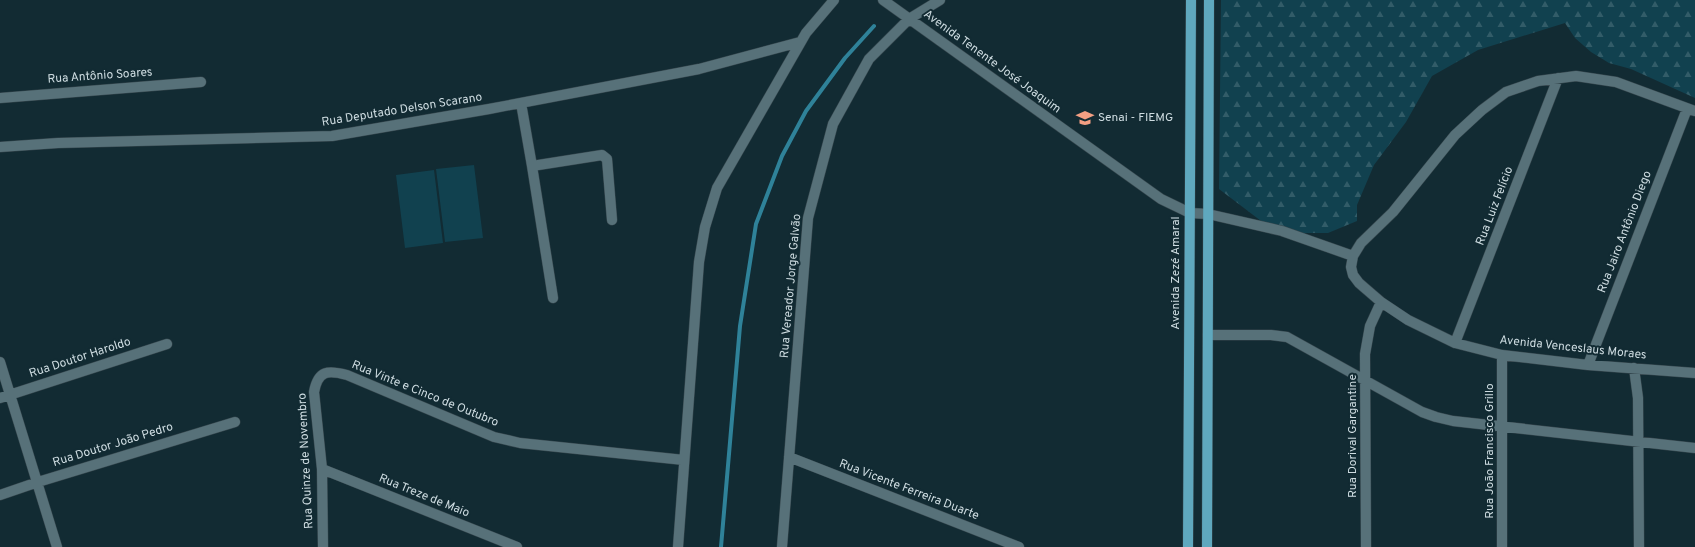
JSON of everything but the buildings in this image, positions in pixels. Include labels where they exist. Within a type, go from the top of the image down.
[{"type":"main road","name":"Avenida Zezé Amaral","points":[[1188,547],[1191,0]]},
{"type":"main road","points":[[1207,547],[1209,0]]},
{"type":"main road","points":[[1189,327],[1203,335],[1208,336]]},
{"type":"street","points":[[678,547],[699,262],[706,227],[718,188],[800,42],[834,0]]},
{"type":"street","name":"Avenida Tenente José Joaquim","points":[[883,0],[1161,199],[1190,213],[1208,214]]},
{"type":"street","name":"Rua Vereador Jorge Galvão","points":[[782,547],[808,218],[833,124],[869,59],[909,19],[940,0]]},
{"type":"street","name":"Rua Deputado Delson Scarano","points":[[0,147],[58,143],[332,136],[521,103],[699,69],[800,42]]},
{"type":"street","points":[[1208,214],[1282,232],[1353,256],[1361,243],[1393,212],[1455,136],[1482,110],[1506,92],[1538,81],[1576,76],[1616,82],[1691,110]]},
{"type":"street","name":"Rua Luiz Felício","points":[[1455,343],[1558,78]]},
{"type":"street","name":"Rua Antônio Soares","points":[[0,98],[201,82]]},
{"type":"street","points":[[521,103],[552,298]]},
{"type":"street","name":"Rua Jairo Antônio Diego","points":[[1588,365],[1691,110]]},
{"type":"street","points":[[532,166],[602,155],[607,159],[612,220]]},
{"type":"street","name":"Avenida Venceslaus Moraes","points":[[1353,256],[1351,267],[1353,275],[1381,302],[1408,320],[1455,343],[1502,355],[1588,365],[1695,373]]},
{"type":"street","name":"Rua Dorival Gargantine","points":[[1366,547],[1365,354],[1370,326],[1381,302]]},
{"type":"street","points":[[1208,336],[1271,335],[1287,337],[1422,412],[1436,418],[1695,448]]},
{"type":"street","name":"Rua Doutor Haroldo","points":[[5,396],[167,344]]},
{"type":"street","name":"Rua João Francisco Grillo","points":[[1502,355],[1502,547]]},
{"type":"street","points":[[0,362],[5,396],[38,482],[57,547]]},
{"type":"street","points":[[1634,368],[1638,398],[1640,442],[1639,547]]},
{"type":"street","name":"Rua Vinte e Cinco de Outubro","points":[[321,375],[333,371],[346,375],[494,437],[520,443],[684,460]]},
{"type":"street","name":"Rua Quinze de Novembro","points":[[321,375],[316,382],[314,392],[322,469],[323,547]]},
{"type":"street","name":"Rua Doutor João Pedro","points":[[0,495],[235,422]]},
{"type":"street","name":"Rua Vicente Ferreira Duarte","points":[[789,457],[1019,547]]},
{"type":"street","name":"Rua Treze de Maio","points":[[322,469],[517,547]]},
{"type":"green space","points":[[1221,0],[1695,0],[1695,98],[1631,69],[1609,63],[1591,52],[1575,38],[1565,23],[1478,50],[1432,76],[1406,122],[1374,165],[1357,205],[1357,221],[1328,233],[1301,233],[1265,224],[1219,189]]},
{"type":"green space","points":[[474,165],[483,238],[445,242],[436,169]]},
{"type":"green space","points":[[434,170],[443,243],[405,248],[396,175]]},
{"type":"waterway","points":[[721,547],[740,326],[756,224],[782,156],[806,111],[845,58],[874,26]]},
{"type":"place","name":"Senai - FIEMG","points":[[1085,118]]}]
